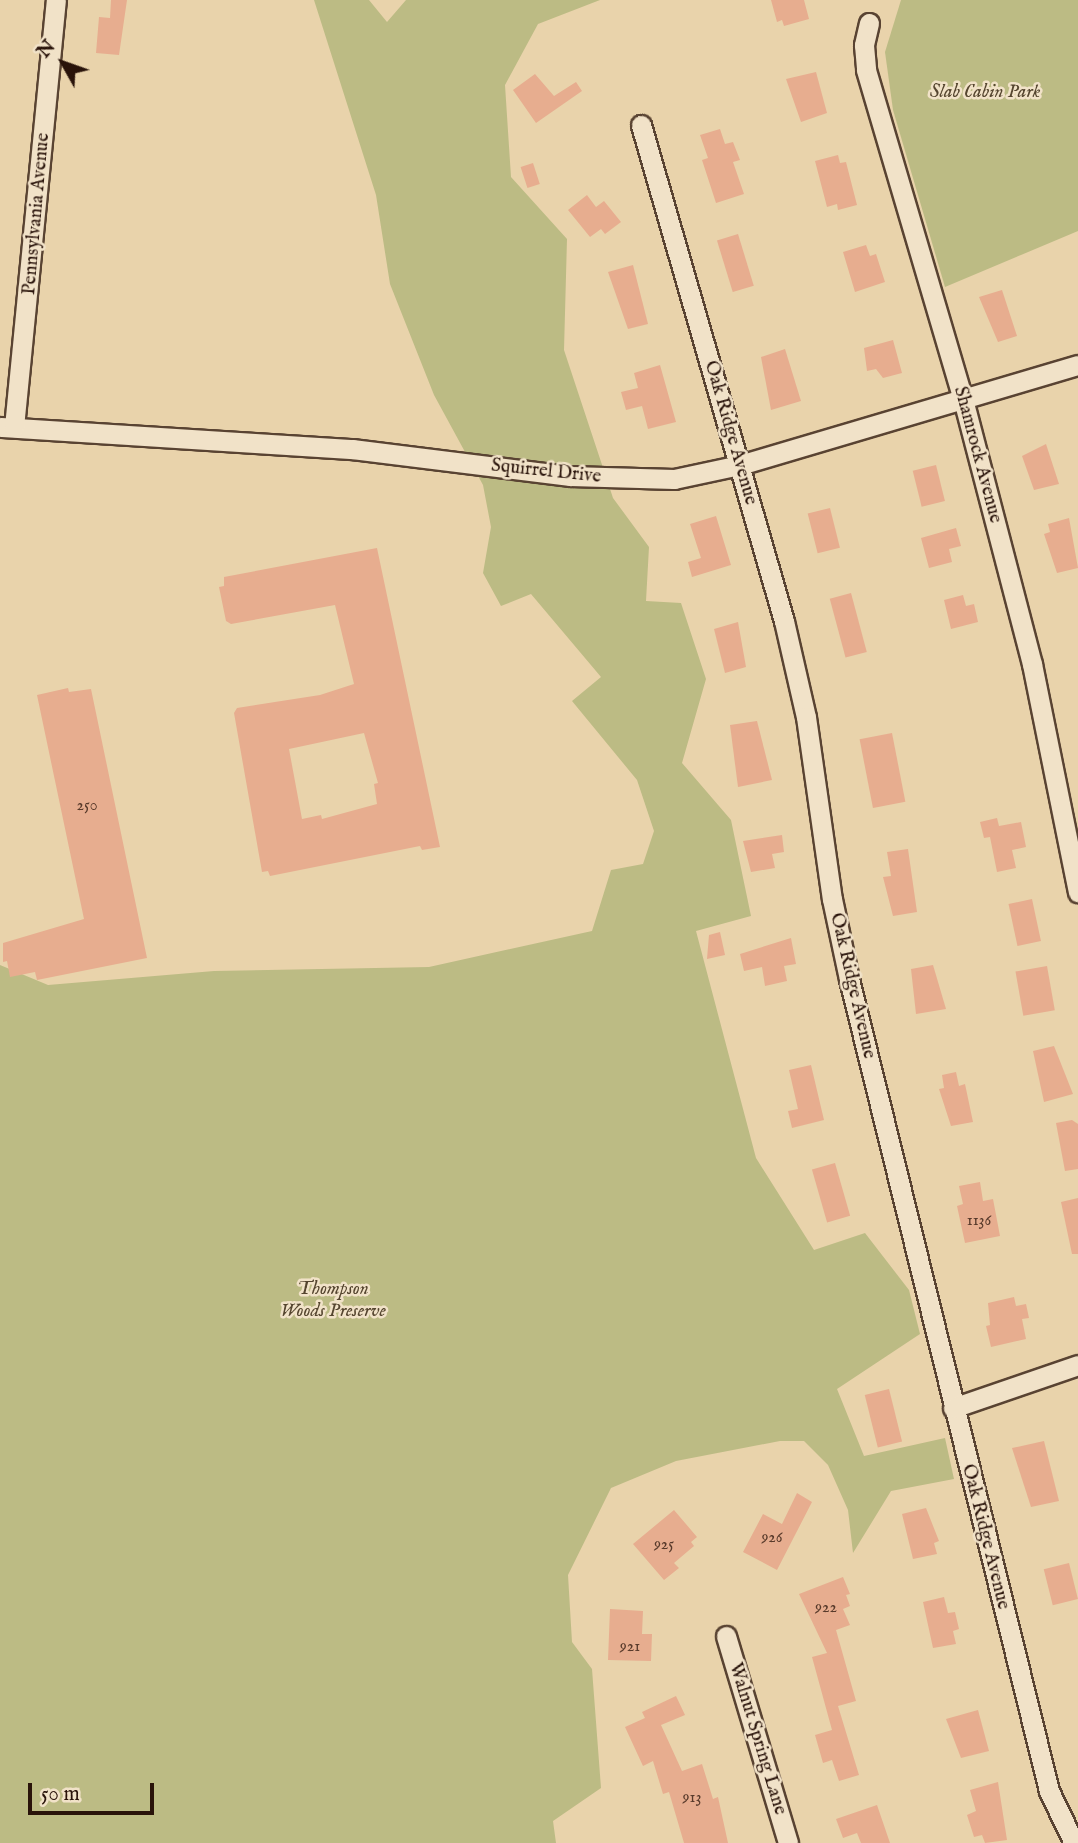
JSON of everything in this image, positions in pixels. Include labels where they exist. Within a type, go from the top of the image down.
[{"type":"street","name":"Pennsylvania Avenue","points":[[7,427],[56,0]]},
{"type":"street","name":"Shamrock Avenue","points":[[869,23],[864,45],[866,70],[963,399],[1032,664],[1078,892]]},
{"type":"street","name":"Oak Ridge Avenue","points":[[641,125],[740,465],[803,705],[832,900],[953,1408],[1049,1791],[1074,1843]]},
{"type":"street","name":"Squirrel Drive","points":[[7,427],[352,449],[643,480],[740,465],[1078,365]]},
{"type":"street","points":[[953,1408],[1078,1365]]},
{"type":"street","name":"Walnut Spring Lane","points":[[726,1636],[788,1843]]},
{"type":"green space","name":"Thompson Woods Preserve","points":[[314,0],[369,0],[387,22],[406,0],[600,0],[538,24],[505,85],[511,177],[567,239],[564,350],[613,498],[649,547],[646,601],[681,603],[706,679],[682,763],[731,820],[751,916],[696,931],[756,1158],[814,1250],[865,1233],[909,1290],[920,1334],[837,1389],[864,1456],[945,1438],[954,1479],[891,1491],[853,1553],[848,1510],[828,1465],[804,1441],[780,1441],[676,1461],[611,1488],[568,1575],[572,1642],[592,1669],[601,1788],[553,1821],[556,1843],[0,1843],[0,965],[48,985],[214,971],[429,967],[592,931],[611,870],[643,864],[654,831],[637,780],[572,701],[601,677],[531,594],[501,606],[483,573],[491,527],[483,485],[434,395],[390,284],[376,195]]},
{"type":"green space","name":"Slab Cabin Park","points":[[901,0],[1078,0],[1078,231],[945,287],[893,110],[885,52]]},
{"type":"building","points":[[111,0],[127,0],[119,55],[96,53],[99,17],[110,18]]},
{"type":"building","points":[[771,0],[804,0],[809,19],[784,26],[782,20],[777,22]]},
{"type":"building","points":[[816,72],[827,113],[801,122],[786,79]]},
{"type":"building","points":[[535,74],[554,96],[576,82],[582,91],[536,123],[513,90]]},
{"type":"building","points":[[720,129],[725,144],[733,142],[740,160],[733,162],[744,194],[716,203],[702,160],[708,158],[700,135]]},
{"type":"building","points":[[838,155],[840,163],[846,162],[857,205],[838,210],[837,204],[827,207],[815,161]]},
{"type":"building","points":[[533,163],[540,184],[527,188],[521,167]]},
{"type":"building","points":[[587,195],[596,207],[604,201],[621,222],[605,234],[601,229],[590,237],[568,210]]},
{"type":"building","points":[[738,234],[754,286],[733,292],[717,240]]},
{"type":"building","points":[[866,245],[870,256],[876,254],[885,282],[855,292],[843,252]]},
{"type":"building","points":[[633,265],[648,324],[628,329],[608,272]]},
{"type":"building","points":[[1002,290],[1017,336],[998,342],[979,297]]},
{"type":"building","points":[[893,340],[902,373],[883,378],[876,369],[867,371],[864,348]]},
{"type":"building","points":[[785,349],[801,401],[771,410],[761,357]]},
{"type":"building","points":[[660,365],[676,422],[648,429],[642,406],[626,410],[621,392],[638,388],[634,373]]},
{"type":"building","points":[[1046,444],[1059,484],[1034,490],[1022,456]]},
{"type":"building","points":[[936,465],[945,501],[922,507],[913,471]]},
{"type":"building","points":[[830,508],[840,548],[818,553],[808,514]]},
{"type":"building","points":[[716,516],[731,565],[692,577],[688,562],[701,558],[690,524]]},
{"type":"building","points":[[1069,518],[1078,568],[1057,573],[1044,534],[1050,532],[1048,524]]},
{"type":"building","points":[[956,528],[961,546],[949,549],[952,562],[929,568],[921,538]]},
{"type":"building","points":[[377,548],[440,847],[422,850],[420,846],[270,876],[268,871],[262,872],[234,713],[237,708],[320,695],[354,684],[335,605],[231,624],[226,621],[219,587],[224,586],[224,577]],"holes":[[[364,733],[378,783],[374,784],[377,804],[322,819],[321,815],[302,819],[289,749]]]},
{"type":"building","points":[[851,593],[867,652],[846,658],[830,599]]},
{"type":"building","points":[[963,595],[966,606],[974,604],[978,622],[951,629],[944,600]]},
{"type":"building","points":[[738,622],[746,667],[725,673],[714,629]]},
{"type":"building","points":[[68,688],[69,692],[91,689],[147,958],[37,980],[35,972],[10,977],[7,961],[3,962],[3,943],[84,919],[37,695]]},
{"type":"building","points":[[757,721],[772,780],[738,787],[730,725]]},
{"type":"building","points":[[892,733],[905,802],[873,808],[860,739]]},
{"type":"building","points":[[997,818],[999,826],[1021,822],[1026,847],[1012,850],[1016,868],[997,872],[990,837],[984,838],[980,822]]},
{"type":"building","points":[[782,835],[784,852],[772,854],[775,868],[751,872],[743,841]]},
{"type":"building","points":[[908,849],[917,912],[893,916],[883,877],[891,876],[887,852]]},
{"type":"building","points":[[1032,899],[1041,941],[1017,946],[1009,904]]},
{"type":"building","points":[[720,932],[725,955],[707,959],[709,935]]},
{"type":"building","points":[[791,938],[796,964],[784,966],[787,981],[765,986],[762,967],[744,971],[740,954]]},
{"type":"building","points":[[933,965],[946,1009],[916,1014],[911,969]]},
{"type":"building","points":[[1047,966],[1055,1010],[1023,1016],[1015,972]]},
{"type":"building","points":[[1054,1046],[1073,1094],[1044,1102],[1033,1051]]},
{"type":"building","points":[[811,1065],[824,1120],[792,1128],[788,1111],[798,1109],[789,1070]]},
{"type":"building","points":[[956,1072],[959,1086],[965,1084],[973,1122],[951,1126],[939,1089],[944,1088],[942,1075]]},
{"type":"building","points":[[1072,1120],[1078,1124],[1078,1169],[1065,1171],[1056,1123]]},
{"type":"building","points":[[835,1163],[850,1216],[827,1222],[812,1170]]},
{"type":"building","points":[[980,1182],[983,1201],[993,1199],[1000,1236],[965,1243],[957,1206],[963,1204],[959,1186]]},
{"type":"building","points":[[1078,1198],[1078,1254],[1072,1254],[1061,1202]]},
{"type":"building","points":[[1014,1297],[1016,1306],[1026,1304],[1029,1318],[1022,1319],[1026,1339],[991,1347],[986,1326],[990,1325],[988,1303]]},
{"type":"building","points":[[889,1389],[902,1441],[878,1447],[865,1395]]},
{"type":"building","points":[[1044,1441],[1059,1501],[1031,1507],[1012,1448]]},
{"type":"building","points":[[797,1493],[812,1502],[777,1570],[743,1552],[763,1514],[782,1524]]},
{"type":"building","points":[[926,1508],[939,1541],[934,1543],[937,1554],[913,1559],[902,1514]]},
{"type":"building","points":[[674,1510],[697,1537],[691,1542],[694,1546],[674,1563],[679,1568],[664,1580],[633,1544]]},
{"type":"building","points":[[1069,1563],[1078,1599],[1053,1605],[1044,1569]]},
{"type":"building","points":[[843,1577],[850,1594],[846,1595],[850,1606],[843,1609],[850,1625],[836,1630],[856,1701],[838,1706],[859,1775],[839,1781],[832,1760],[823,1763],[815,1735],[832,1730],[812,1657],[827,1653],[799,1594]]},
{"type":"building","points":[[944,1597],[948,1613],[955,1612],[959,1629],[953,1631],[956,1644],[933,1648],[923,1602]]},
{"type":"building","points":[[610,1609],[643,1611],[642,1634],[652,1634],[651,1661],[608,1660]]},
{"type":"building","points":[[676,1696],[685,1715],[661,1725],[682,1771],[702,1764],[713,1799],[718,1797],[728,1843],[684,1843],[669,1792],[663,1794],[653,1761],[643,1766],[625,1727],[645,1718],[642,1712]]},
{"type":"building","points":[[978,1710],[989,1751],[961,1758],[946,1719]]},
{"type":"building","points":[[998,1782],[1007,1840],[985,1843],[982,1835],[974,1837],[967,1815],[976,1811],[970,1790]]},
{"type":"building","points":[[877,1805],[890,1843],[861,1843],[857,1833],[843,1838],[836,1819]]}]
